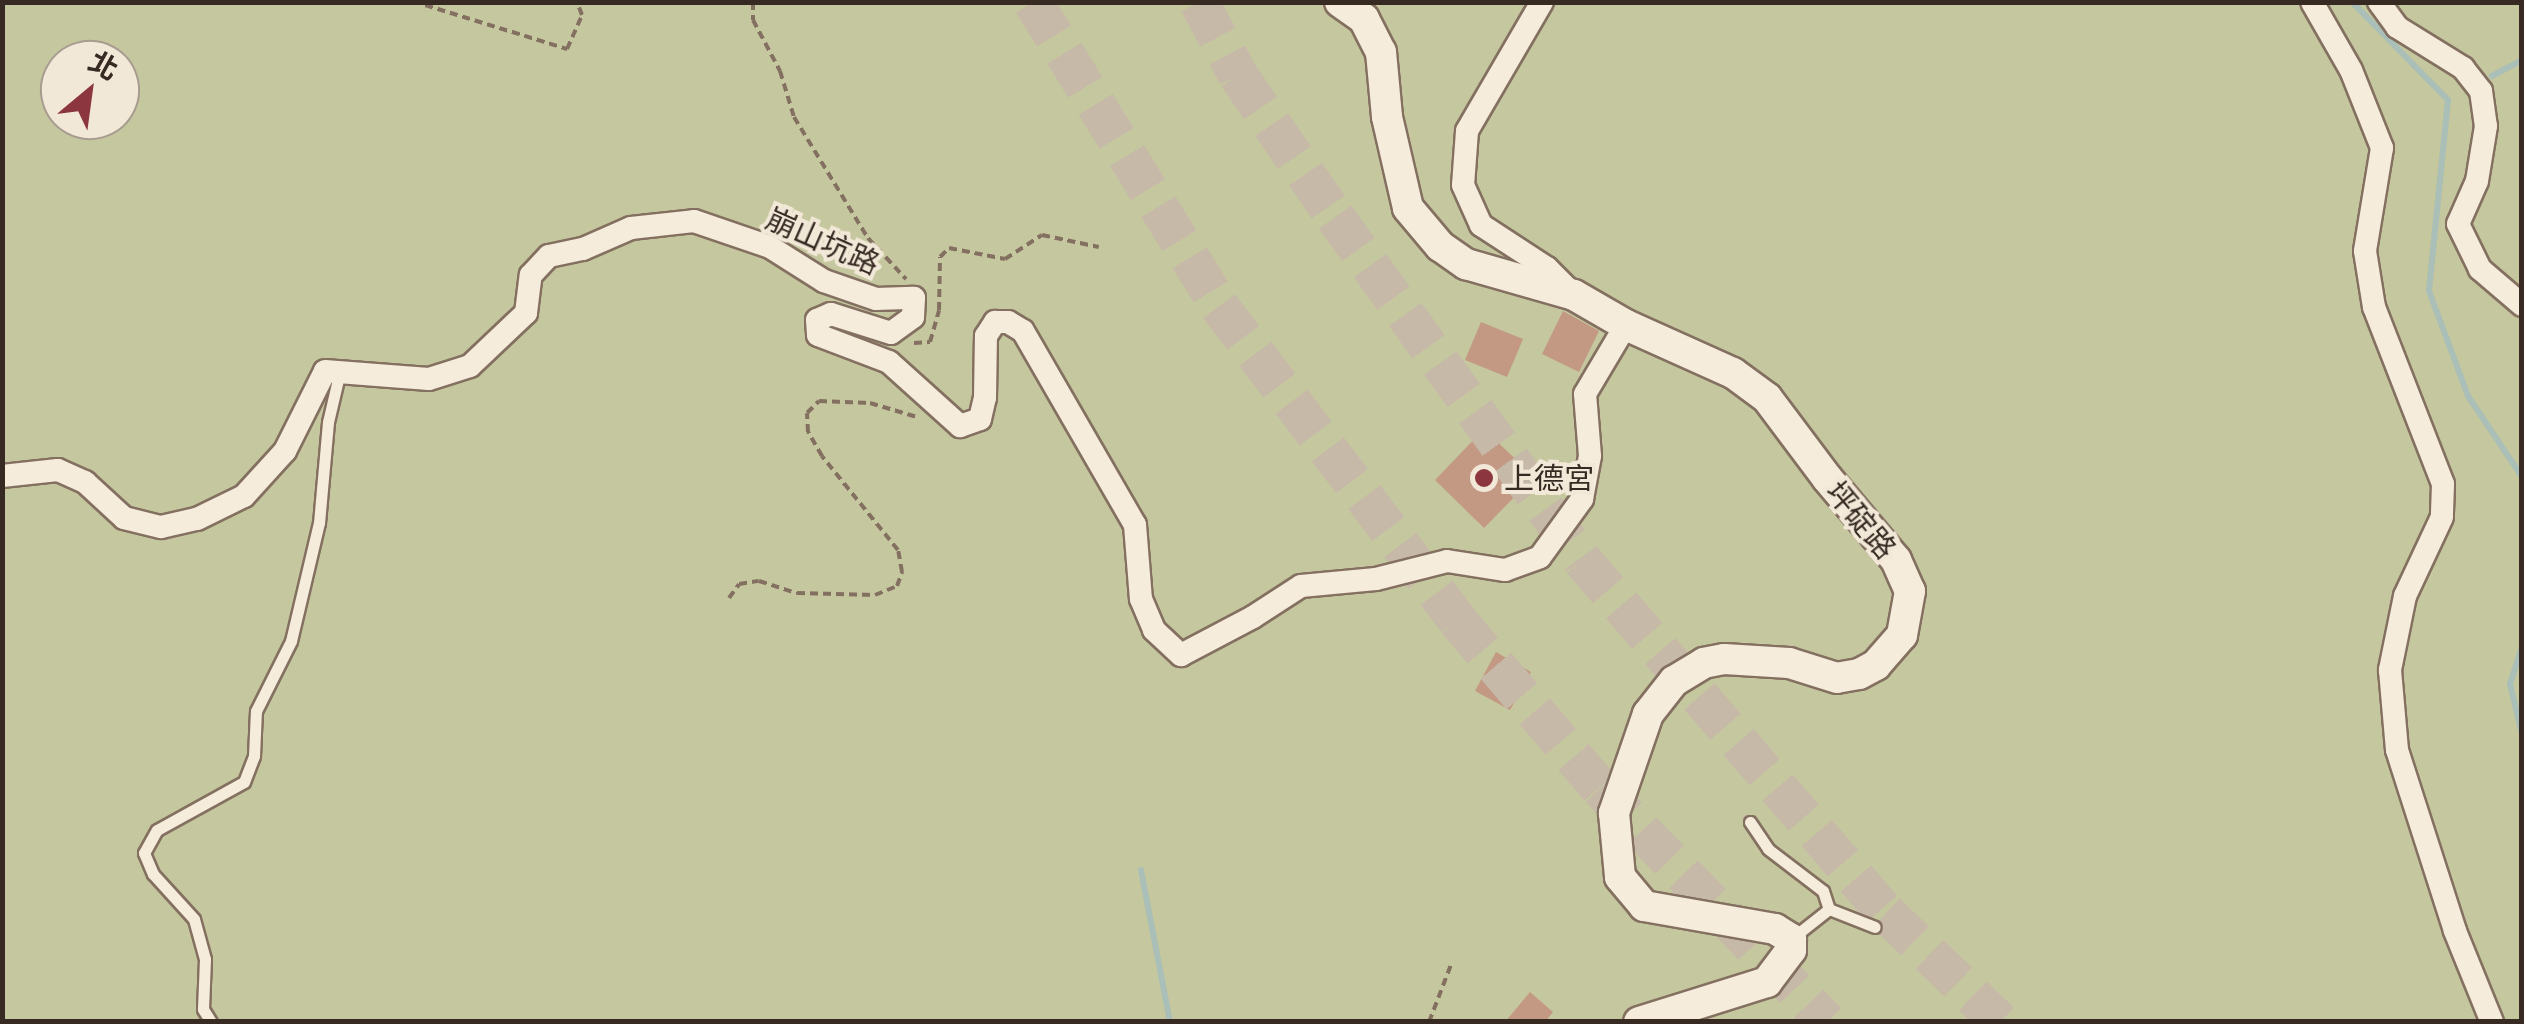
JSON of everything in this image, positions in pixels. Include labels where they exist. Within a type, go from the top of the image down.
[{"type":"main road","name":"坪碇路","points":[[1340,2],[1364,19],[1380,52],[1387,117],[1408,208],[1440,246],[1466,264],[1574,295],[1626,325],[1733,372],[1767,398],[1896,560],[1910,591],[1902,635],[1876,665],[1837,678],[1789,664],[1724,659],[1704,663],[1674,681],[1648,714],[1632,750],[1613,830],[1620,877],[1628,888],[1644,906],[1763,926],[1791,939]]},
{"type":"main road","points":[[1639,1022],[1767,982],[1784,964],[1791,939]]},
{"type":"street","points":[[1542,2],[1467,131],[1463,185],[1481,225],[1547,268],[1574,295]]},
{"type":"street","points":[[2312,2],[2351,70],[2382,148],[2365,251],[2374,307],[2443,484],[2442,516],[2405,596],[2390,670],[2397,750],[2455,931],[2492,1022]]},
{"type":"street","points":[[2379,2],[2397,27],[2463,68],[2481,91],[2486,126],[2477,182],[2458,224],[2480,269],[2522,305]]},
{"type":"street","name":"崩山坑路","points":[[340,372],[429,378],[470,366],[526,313],[531,275],[549,256],[583,249],[632,228],[694,221],[770,247],[824,281],[876,298],[914,298]]},
{"type":"street","points":[[891,333],[912,317],[914,298]]},
{"type":"street","name":"崩山坑路","points":[[891,333],[831,314],[817,320],[818,335],[889,362],[960,426],[980,419],[986,398],[986,336],[994,322],[1008,322],[1023,331],[1135,525],[1142,599],[1154,630],[1181,655],[1237,627],[1301,586],[1376,579],[1446,561],[1505,570],[1540,557],[1582,500],[1590,456],[1585,394],[1626,325]]},
{"type":"street","points":[[2,476],[58,470],[85,482],[124,518],[161,527],[198,519],[244,496],[285,451],[326,371],[340,372]]},
{"type":"lane","points":[[210,1022],[202,1009],[204,959],[194,919],[153,874],[144,853],[157,830],[244,782],[254,756],[256,712],[292,641],[318,524],[328,422],[340,372]]},
{"type":"lane","points":[[1750,822],[1768,849],[1823,890],[1829,909]]},
{"type":"lane","points":[[1791,939],[1829,909]]},
{"type":"lane","points":[[1829,909],[1876,928]]},
{"type":"path","points":[[425,4],[567,50],[582,15],[577,2]]},
{"type":"path","points":[[753,2],[753,20],[780,71],[794,117],[868,238],[905,276],[914,298]]},
{"type":"path","points":[[891,333],[917,344],[930,342],[939,310],[940,256],[949,248],[1005,259],[1042,235],[1098,247]]},
{"type":"path","points":[[729,598],[740,584],[760,581],[797,593],[875,595],[897,586],[902,572],[898,550],[822,456],[808,432],[807,413],[819,401],[870,403],[918,418]]},
{"type":"path","points":[[1429,1022],[1452,962]]},
{"type":"green space","points":[[3,3],[2521,3],[2521,1021],[3,1021]]},
{"type":"building","points":[[1563,311],[1599,331],[1579,372],[1542,354]]},
{"type":"building","points":[[1481,322],[1523,339],[1507,377],[1465,360]]},
{"type":"building","name":"上德宮","points":[[1484,429],[1534,477],[1484,528],[1435,480]]},
{"type":"building","points":[[1496,652],[1531,672],[1510,710],[1475,691]]},
{"type":"building","points":[[1530,992],[1553,1012],[1545,1022],[1505,1022]]},
{"type":"waterway","points":[[2352,2],[2448,100],[2429,291],[2468,396],[2522,477]]},
{"type":"waterway","points":[[2492,76],[2522,60]]},
{"type":"waterway","points":[[2522,647],[2510,684],[2522,734]]},
{"type":"waterway","points":[[1141,870],[1170,1022]]},
{"type":"tunnel","points":[[1033,2],[1219,306],[1457,620],[1600,788],[1827,1022]]},
{"type":"tunnel","points":[[1199,2],[1238,75],[1335,217],[1582,560],[1886,913],[2000,1022]]},
{"type":"place","name":"上德宮","points":[[1484,478]]}]
